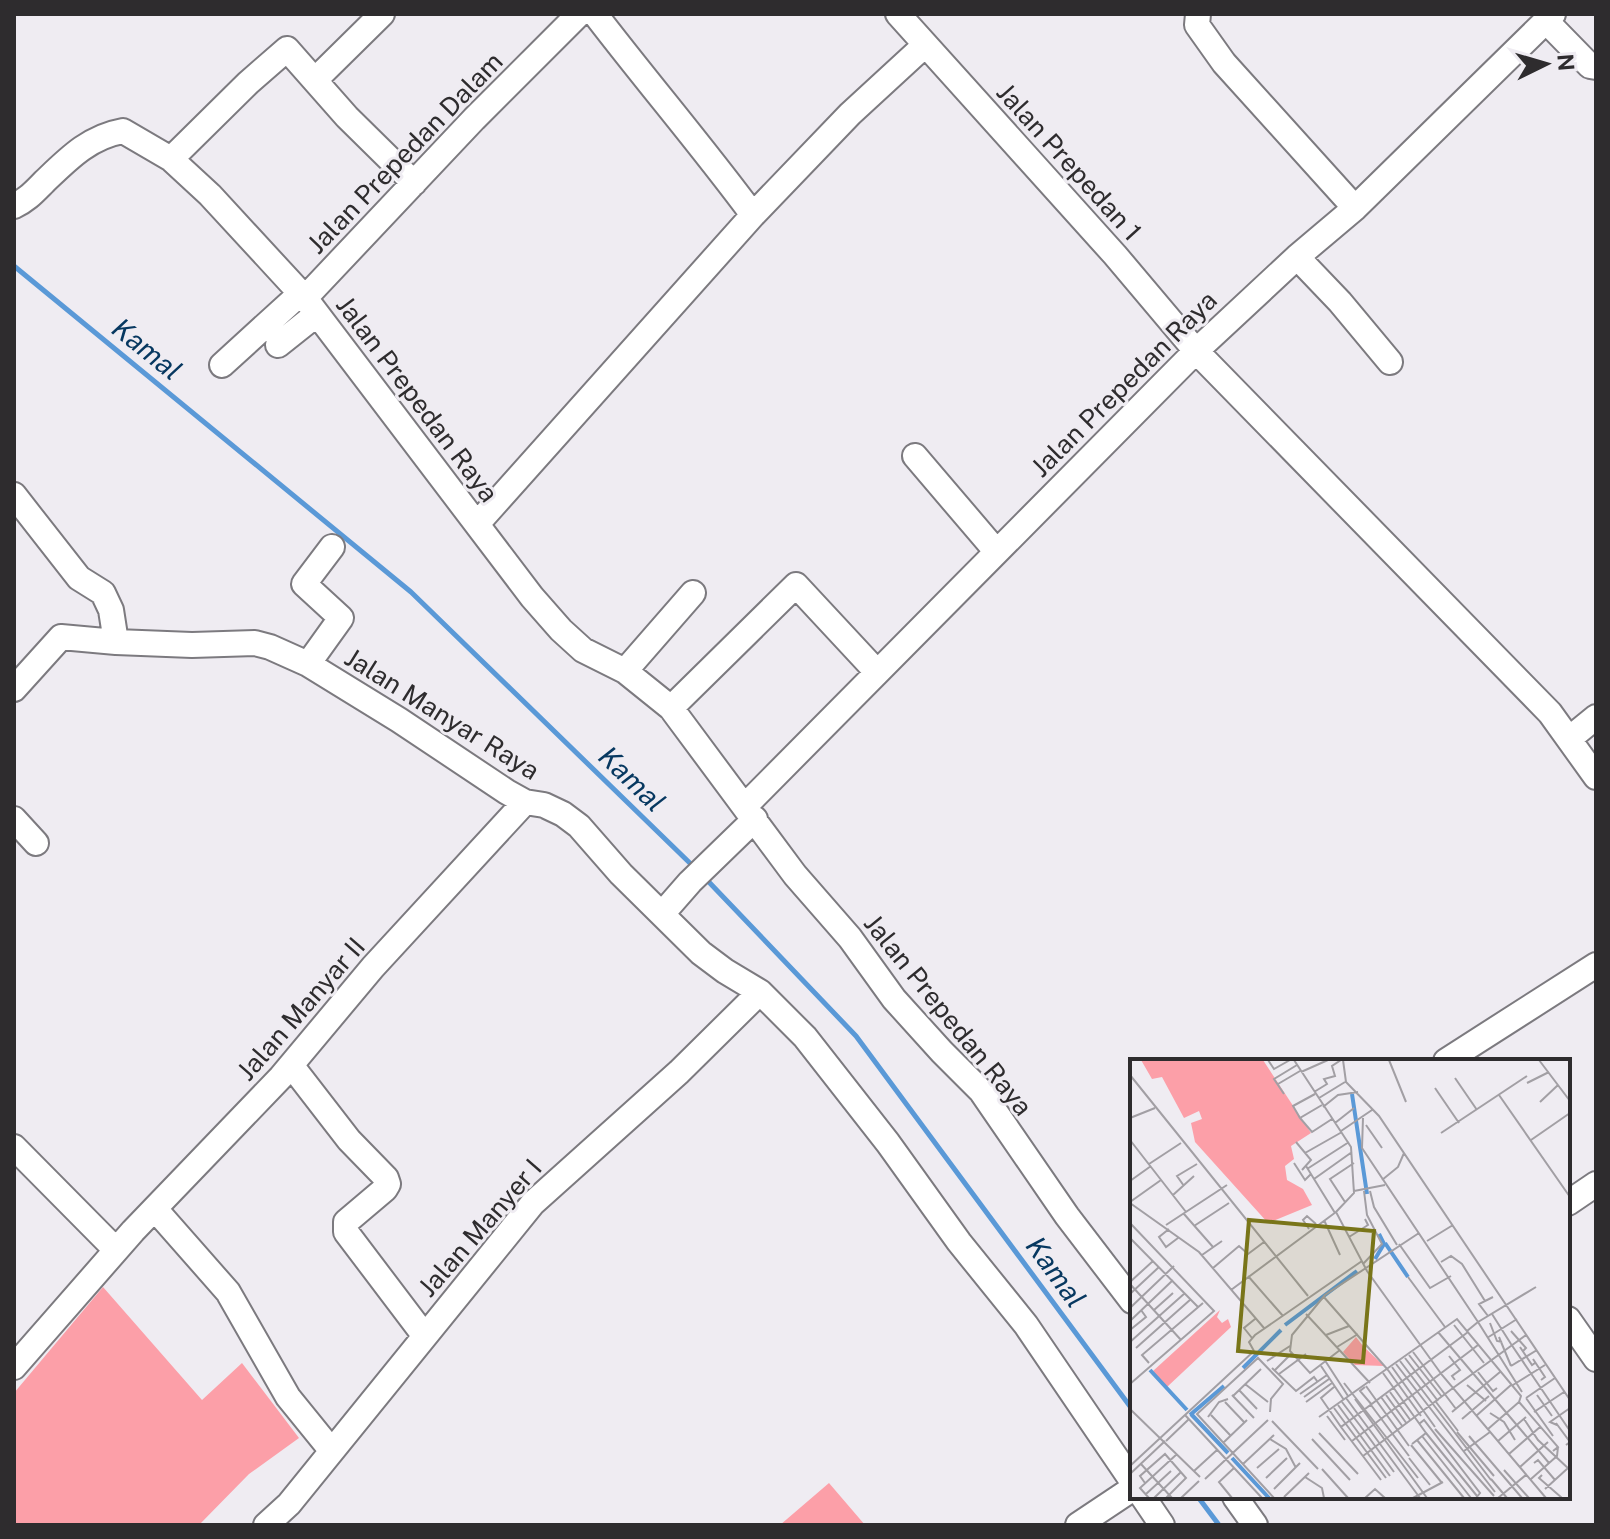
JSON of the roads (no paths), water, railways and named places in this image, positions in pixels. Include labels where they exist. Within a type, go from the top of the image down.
[{"type":"street","points":[[315,80],[382,14]]},
{"type":"street","name":"Jalan Prepedan Dalam","points":[[308,301],[414,183],[579,14]]},
{"type":"street","points":[[595,14],[753,215]]},
{"type":"street","name":"Jalan Prepedan 1","points":[[898,14],[1115,255],[1196,351],[1550,713],[1596,777]]},
{"type":"street","points":[[1198,14],[1197,25],[1224,63],[1355,208]]},
{"type":"street","points":[[1550,17],[1590,66],[1596,67]]},
{"type":"street","name":"Jalan Prepedan Raya","points":[[750,812],[876,671],[1196,351],[1355,208],[1550,17]]},
{"type":"street","points":[[477,524],[753,215],[850,114],[925,45]]},
{"type":"street","points":[[171,159],[287,49],[347,117],[414,183]]},
{"type":"street","name":"Jalan Prepedan Raya","points":[[15,209],[77,152],[102,135],[123,131],[171,159],[210,195],[308,301],[532,597],[561,630],[583,650],[625,671],[671,708],[795,875],[850,938],[894,999],[981,1091],[1067,1216],[1130,1298]]},
{"type":"street","points":[[1297,257],[1390,362]]},
{"type":"street","points":[[278,345],[308,301]]},
{"type":"street","points":[[222,365],[308,301]]},
{"type":"street","points":[[915,456],[996,551]]},
{"type":"street","points":[[14,495],[79,578],[103,593],[111,610],[116,642]]},
{"type":"street","points":[[308,664],[341,618],[304,584],[332,547]]},
{"type":"street","points":[[671,708],[796,585],[876,671]]},
{"type":"street","points":[[625,671],[693,593]]},
{"type":"street","name":"Jalan Manyar Raya","points":[[19,673],[61,637],[192,645],[255,643],[308,664],[525,802],[544,805],[563,814],[579,826],[701,953],[760,992],[805,1037],[1043,1348],[1130,1478]]},
{"type":"street","points":[[1569,739],[1596,717]]},
{"type":"street","name":"Jalan Manyar II","points":[[116,1250],[291,1065],[373,967],[525,802]]},
{"type":"street","points":[[662,914],[724,847],[750,812]]},
{"type":"street","points":[[14,819],[36,843]]},
{"type":"street","points":[[1449,1059],[1596,965]]},
{"type":"street","name":"Jalan Manyer I","points":[[266,1525],[289,1504],[533,1203],[679,1072],[760,992]]},
{"type":"street","points":[[291,1065],[349,1140],[386,1178],[388,1184],[385,1189],[346,1222],[345,1227],[424,1335]]},
{"type":"street","points":[[14,1147],[116,1250],[14,1367]]},
{"type":"street","points":[[1570,1202],[1596,1184]]},
{"type":"street","points":[[155,1209],[228,1292],[288,1397],[331,1450]]},
{"type":"street","points":[[1570,1322],[1596,1359]]},
{"type":"street","points":[[1078,1525],[1130,1490]]},
{"type":"street","points":[[1144,1499],[1162,1525]]},
{"type":"street","points":[[1236,1499],[1255,1525]]},
{"type":"waterway","name":"Kamal","points":[[14,266],[411,592],[696,869]]},
{"type":"waterway","name":"Kamal","points":[[706,879],[856,1036],[1130,1406]]},
{"type":"waterway","name":"Kamal","points":[[1200,1499],[1219,1525]]}]
